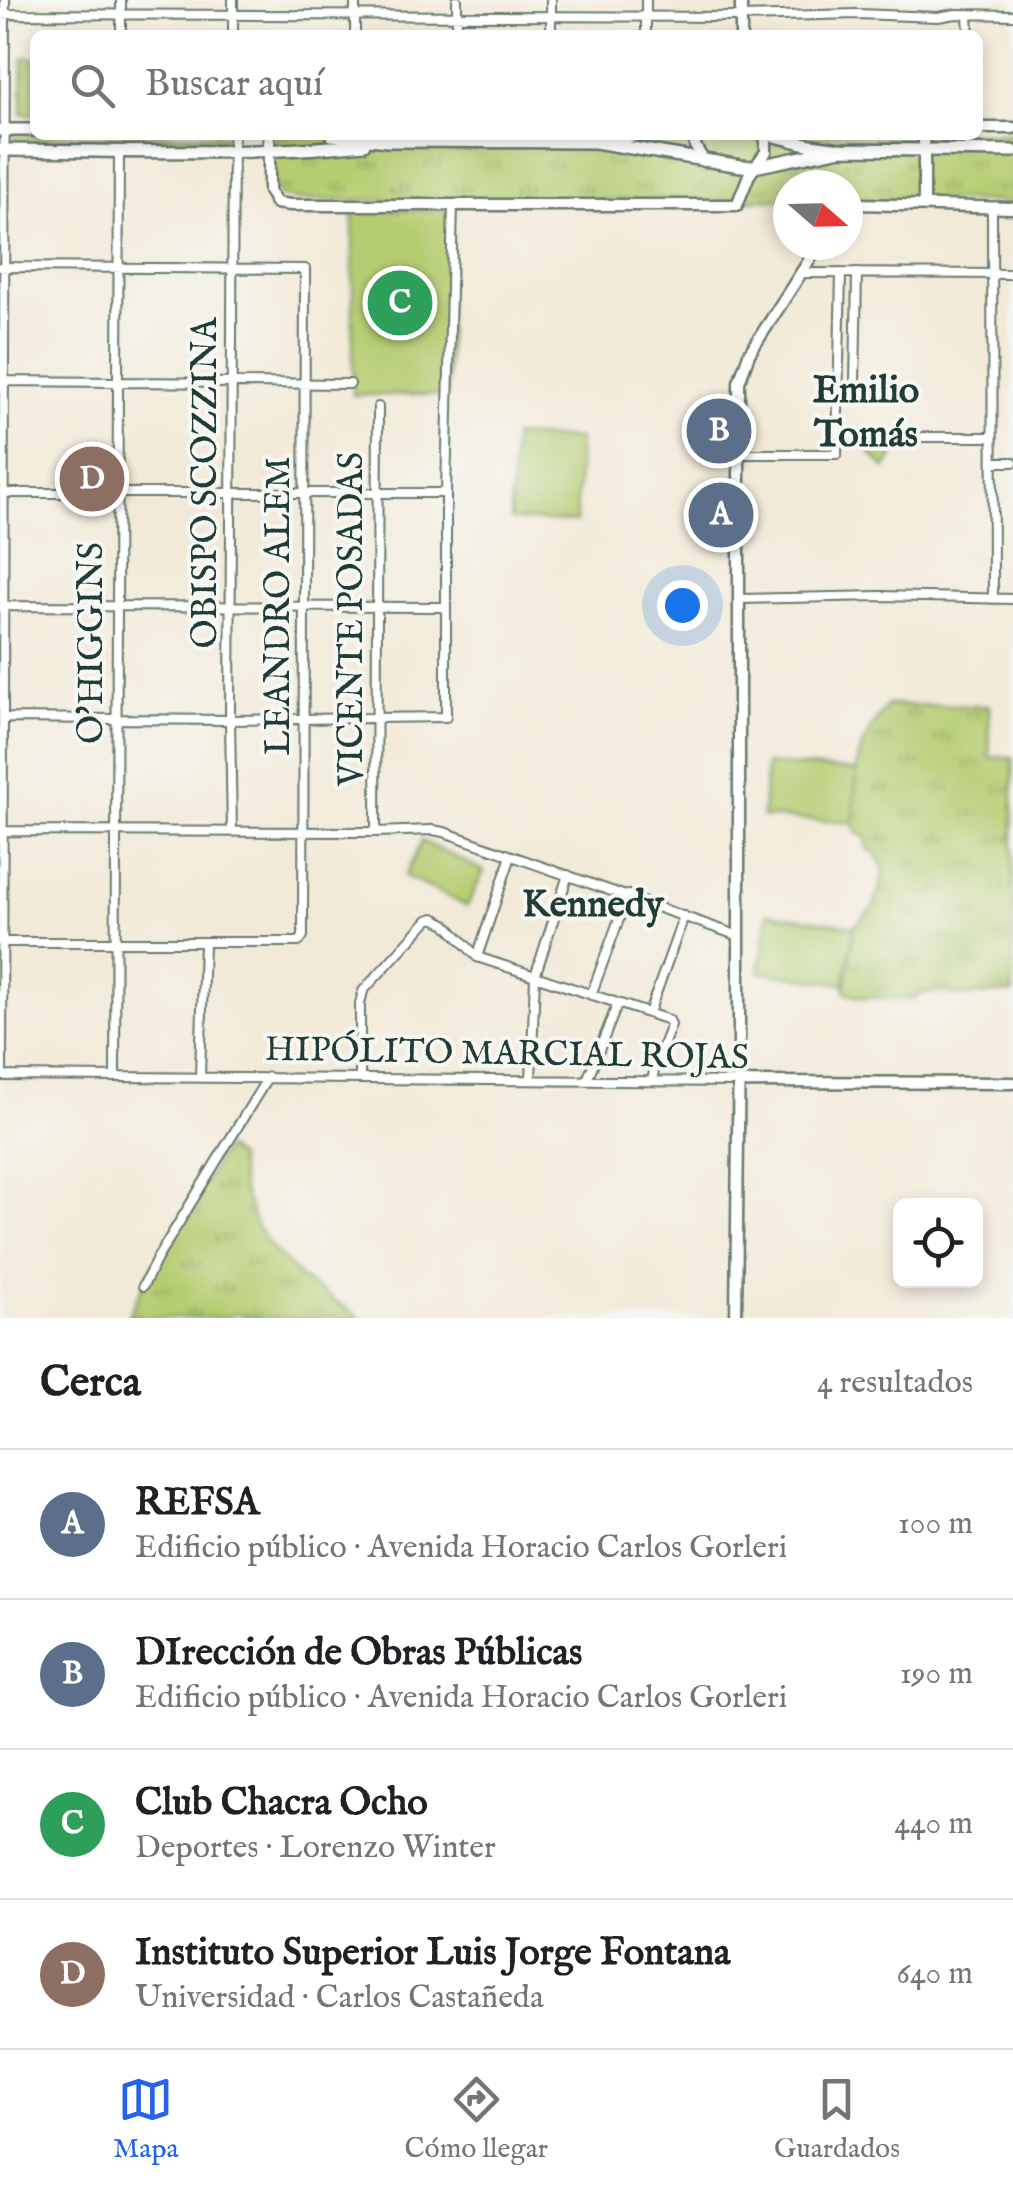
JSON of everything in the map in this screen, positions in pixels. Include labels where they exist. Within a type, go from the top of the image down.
[{"type":"main road","points":[[740,30],[741,0]]},
{"type":"main road","points":[[983,128],[1013,128]]},
{"type":"main road","points":[[2,130],[30,130]]},
{"type":"main road","points":[[269,140],[269,191],[276,203],[290,205],[737,205],[754,166],[766,152],[766,140]]},
{"type":"main road","points":[[372,140],[388,142]]},
{"type":"main road","points":[[2,150],[233,152],[388,142],[607,140]]},
{"type":"main road","points":[[696,140],[704,161]]},
{"type":"main road","points":[[790,140],[841,150],[1013,151]]},
{"type":"main road","points":[[924,140],[924,206]]},
{"type":"main road","points":[[595,142],[754,166],[841,150]]},
{"type":"main road","points":[[863,204],[1013,208]]},
{"type":"main road","points":[[736,1318],[739,382],[743,367],[809,260]]},
{"type":"main road","name":"HIPÓLITO MARCIAL ROJAS","points":[[738,1082],[1013,1083]]},
{"type":"street","points":[[1,1076],[4,0]]},
{"type":"street","points":[[121,0],[121,30]]},
{"type":"street","points":[[233,0],[233,30]]},
{"type":"street","points":[[354,0],[354,30]]},
{"type":"street","points":[[457,0],[457,30]]},
{"type":"street","points":[[551,0],[551,30]]},
{"type":"street","points":[[646,0],[646,30]]},
{"type":"street","points":[[857,0],[857,14]]},
{"type":"street","points":[[954,0],[956,14]]},
{"type":"street","points":[[2,14],[1013,15]]},
{"type":"street","points":[[968,14],[968,30]]},
{"type":"street","name":"OBISPO SCOZZINA","points":[[232,831],[233,140]]},
{"type":"street","name":"O'HIGGINS","points":[[115,1076],[119,150]]},
{"type":"street","points":[[2,718],[446,717],[446,493],[453,204]]},
{"type":"street","points":[[992,208],[993,598]]},
{"type":"street","points":[[2,267],[233,268]]},
{"type":"street","name":"LEANDRO ALEM","points":[[204,943],[300,942],[303,936],[305,270],[233,268]]},
{"type":"street","points":[[800,273],[1013,274]]},
{"type":"street","points":[[739,454],[837,454],[840,273]]},
{"type":"street","points":[[855,384],[857,273]]},
{"type":"street","points":[[2,381],[350,384]]},
{"type":"street","name":"VICENTE POSADAS","points":[[376,832],[378,407]]},
{"type":"street","points":[[923,437],[992,437]]},
{"type":"street","points":[[992,462],[1013,462]]},
{"type":"street","points":[[2,493],[446,493]]},
{"type":"street","points":[[739,599],[1013,599]]},
{"type":"street","points":[[2,606],[446,607]]},
{"type":"street","points":[[2,831],[432,830],[739,936]]},
{"type":"street","points":[[477,956],[511,856]]},
{"type":"street","points":[[531,1080],[534,976],[568,875]]},
{"type":"street","points":[[591,995],[628,895]]},
{"type":"street","points":[[649,1014],[684,916]]},
{"type":"street","points":[[360,1078],[360,1004],[364,991],[434,918],[446,924],[477,956],[672,1022],[652,1081]]},
{"type":"street","points":[[2,942],[204,943],[200,1077]]},
{"type":"street","points":[[587,1080],[618,1004]]},
{"type":"street","name":"HIPÓLITO MARCIAL ROJAS","points":[[1,1076],[738,1082]]},
{"type":"street","points":[[143,1286],[268,1077]]},
{"type":"green space","points":[[23,58],[30,58],[30,114],[22,114]]},
{"type":"green space","points":[[983,133],[1013,133],[1013,202],[863,199],[863,170],[773,170],[773,199],[298,200],[280,197],[274,188],[274,140],[983,140]]},
{"type":"green space","points":[[30,135],[30,140],[227,140],[221,148],[15,146],[15,136]]},
{"type":"green space","points":[[353,210],[449,210],[447,395],[353,395]]},
{"type":"green space","points":[[513,436],[579,439],[576,522],[510,520]]},
{"type":"green space","points":[[876,438],[894,457],[885,468],[866,448]]},
{"type":"green space","points":[[887,705],[989,706],[990,757],[1013,758],[1013,993],[923,993],[912,999],[860,997],[845,992],[854,926],[874,907],[884,871],[878,855],[867,848],[864,835],[857,834],[853,803],[862,747]]},
{"type":"green space","points":[[766,764],[857,771],[853,823],[763,817]]},
{"type":"green space","points":[[422,841],[484,871],[467,906],[405,876]]},
{"type":"green space","points":[[768,913],[854,926],[845,984],[759,972]]},
{"type":"green space","points":[[225,1148],[237,1158],[242,1189],[256,1225],[270,1246],[303,1280],[361,1318],[252,1318],[235,1314],[228,1318],[127,1318],[158,1257]]},
{"type":"place","name":"Club Chacra Ocho","points":[[400,303]]},
{"type":"place","name":"DIrección de Obras Públicas","points":[[719,431]]},
{"type":"place","name":"Instituto Superior Luis Jorge Fontana","points":[[92,479]]},
{"type":"place","name":"REFSA","points":[[721,515]]},
{"type":"district","name":"Emilio Tomás","points":[[866,411]]},
{"type":"district","name":"Kennedy","points":[[593,903]]}]
